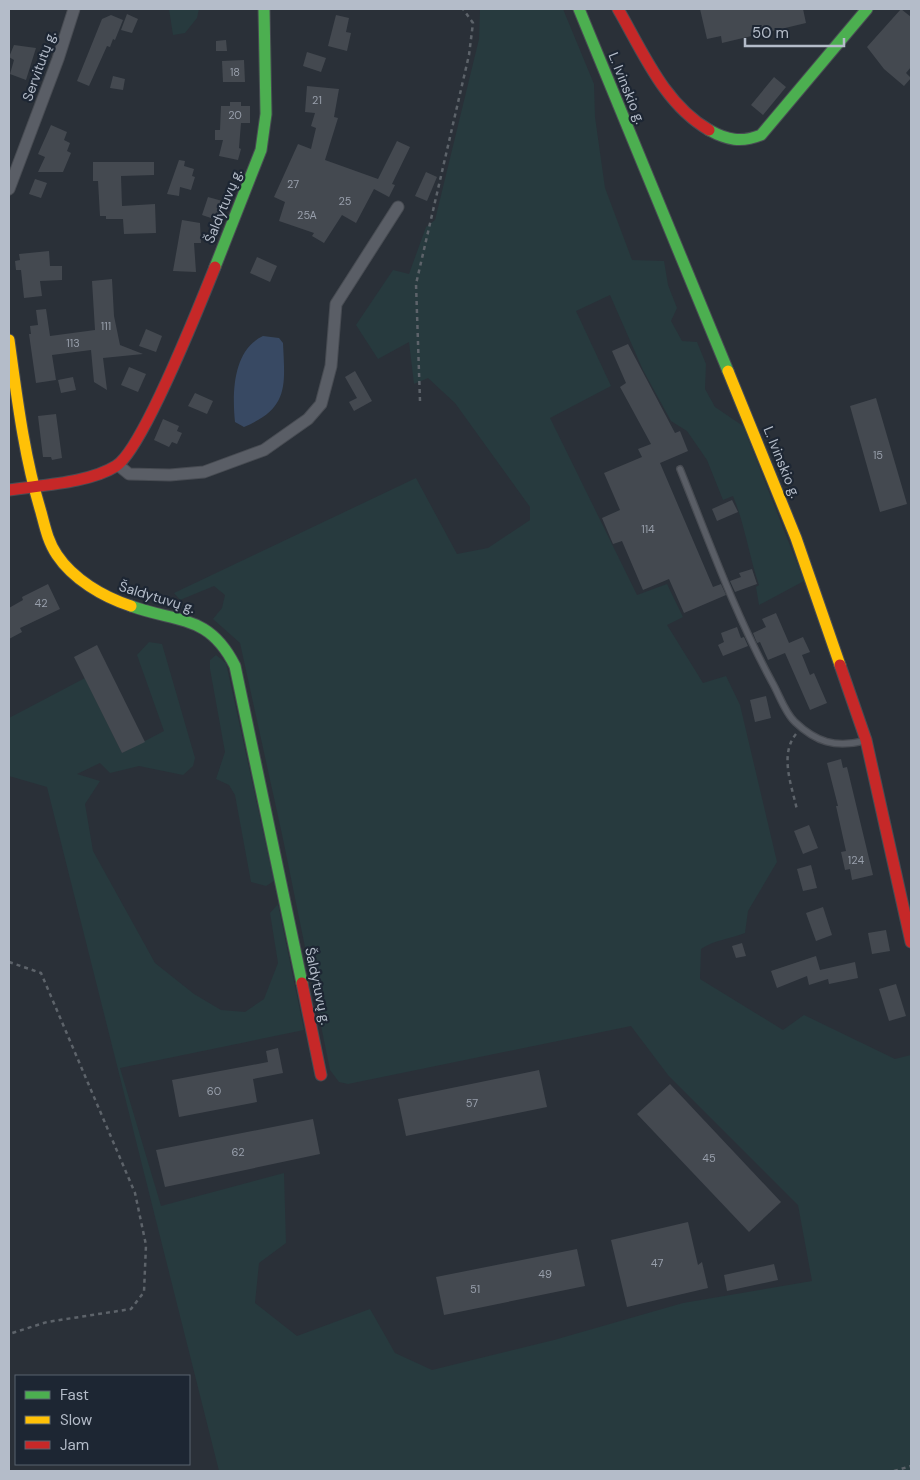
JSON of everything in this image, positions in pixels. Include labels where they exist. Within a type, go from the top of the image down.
[{"type":"street","name":"Servitutų g.","points":[[9,189],[58,59],[74,9]]},
{"type":"street","name":"Šaldytuvų g.","points":[[264,9],[266,114],[261,150],[195,316],[135,445],[118,465],[90,476],[34,487],[49,540],[56,555],[66,565],[108,597],[135,608],[191,622],[212,633],[227,650],[235,666],[321,1075]]},
{"type":"street","name":"L. Ivinskio g.","points":[[578,9],[793,529],[866,740],[911,942]]},
{"type":"street","points":[[618,9],[662,86],[683,110],[717,135],[728,140],[742,142],[752,140],[761,135],[867,9]]},
{"type":"street","points":[[118,465],[129,474],[170,476],[204,472],[232,464],[264,450],[308,419],[321,404],[330,366],[336,304],[398,207]]},
{"type":"street","points":[[9,340],[22,427],[34,487],[9,490]]},
{"type":"street","points":[[9,426],[22,427]]},
{"type":"lane","points":[[680,469],[751,642],[793,720],[818,740],[830,743],[853,743],[866,740]]},
{"type":"path","points":[[420,401],[416,284],[469,55],[473,23],[463,9]]},
{"type":"path","points":[[797,810],[786,760],[790,742],[802,727]]},
{"type":"path","points":[[9,962],[41,973],[135,1193],[146,1245],[144,1292],[131,1309],[47,1322],[9,1334]]},
{"type":"path","points":[[894,1471],[911,1466]]},
{"type":"green space","points":[[169,9],[199,9],[197,18],[185,33],[173,35]]},
{"type":"green space","points":[[480,9],[563,9],[594,84],[595,117],[605,188],[632,260],[664,261],[668,285],[677,308],[671,321],[682,341],[697,342],[706,364],[705,389],[715,407],[743,426],[804,581],[759,605],[756,587],[759,585],[741,518],[733,496],[723,500],[707,460],[687,431],[671,421],[643,370],[610,295],[576,311],[611,386],[550,418],[637,595],[667,584],[683,617],[667,625],[703,683],[726,676],[740,705],[777,862],[748,911],[745,933],[701,949],[700,979],[783,1030],[804,1015],[895,1059],[911,1055],[911,1471],[219,1471],[47,787],[9,776],[9,718],[85,678],[122,753],[164,731],[137,655],[149,642],[162,644],[195,758],[193,766],[183,775],[139,766],[110,773],[100,763],[77,774],[100,781],[85,804],[93,851],[155,963],[194,994],[221,1010],[245,1012],[264,999],[278,963],[270,913],[278,904],[304,1030],[120,1068],[161,1206],[284,1173],[286,1243],[259,1263],[255,1303],[297,1336],[370,1309],[395,1353],[432,1370],[554,1340],[683,1303],[812,1281],[798,1205],[668,1075],[631,1026],[348,1084],[339,1082],[330,1070],[283,839],[240,643],[213,619],[222,608],[225,595],[214,586],[180,600],[174,593],[416,478],[457,554],[488,548],[530,520],[530,507],[455,403],[428,378],[414,384],[409,342],[378,359],[356,325],[393,270],[409,274],[426,227],[435,220],[479,39]]},
{"type":"green space","points":[[216,655],[226,663],[274,881],[266,886],[251,882],[235,795],[229,785],[216,779],[225,752],[210,669],[210,660]]},
{"type":"water","points":[[263,336],[279,338],[283,343],[284,372],[281,394],[277,403],[269,412],[259,420],[244,427],[235,422],[234,398],[237,373],[240,361],[246,351],[253,342]]},
{"type":"building","points":[[700,9],[803,9],[806,23],[722,43],[721,36],[707,39]]},
{"type":"building","points":[[901,9],[911,17],[911,67],[906,73],[911,78],[904,86],[884,69],[867,47]]},
{"type":"building","points":[[127,14],[138,19],[132,33],[121,30]]},
{"type":"building","points":[[111,15],[123,20],[115,40],[113,39],[110,47],[107,46],[89,86],[77,81],[102,19]]},
{"type":"building","points":[[336,15],[349,18],[346,32],[351,33],[347,51],[328,46]]},
{"type":"building","points":[[226,40],[227,51],[216,51],[216,41]]},
{"type":"building","points":[[14,45],[36,48],[26,80],[10,74],[14,60],[9,57]]},
{"type":"building","points":[[307,52],[326,58],[321,72],[303,66]]},
{"type":"building","points":[[244,60],[245,82],[223,82],[222,61]]},
{"type":"building","points":[[113,76],[125,79],[123,90],[110,88]]},
{"type":"building","points":[[774,77],[786,87],[763,115],[751,105]]},
{"type":"building","points":[[307,86],[339,89],[334,117],[338,118],[325,160],[378,179],[397,141],[410,147],[392,184],[395,185],[389,197],[374,189],[356,223],[342,215],[324,243],[312,236],[314,233],[279,221],[285,202],[274,197],[298,144],[311,149],[316,128],[311,126],[315,113],[305,112]]},
{"type":"building","points":[[230,102],[241,102],[241,106],[250,106],[250,123],[241,123],[239,148],[241,149],[238,160],[219,156],[223,140],[215,140],[215,130],[220,130],[221,106],[230,106]]},
{"type":"building","points":[[51,125],[67,132],[64,140],[70,143],[67,151],[71,153],[63,172],[38,172],[45,157],[38,154]]},
{"type":"building","points":[[179,160],[185,161],[184,166],[194,169],[192,176],[195,177],[191,190],[180,187],[179,196],[167,194]]},
{"type":"building","points":[[93,162],[154,162],[154,175],[121,176],[122,206],[155,204],[156,233],[124,234],[123,219],[106,219],[106,216],[100,216],[98,181],[93,181]]},
{"type":"building","points":[[426,172],[437,177],[427,201],[415,196]]},
{"type":"building","points":[[35,179],[47,183],[41,198],[29,194]]},
{"type":"building","points":[[208,197],[226,202],[220,221],[202,215]]},
{"type":"building","points":[[182,220],[200,223],[201,243],[194,243],[196,272],[173,271]]},
{"type":"building","points":[[49,251],[50,266],[62,266],[62,280],[40,281],[42,296],[24,298],[21,270],[16,270],[15,261],[20,260],[19,254]]},
{"type":"building","points":[[257,257],[277,266],[270,282],[250,273]]},
{"type":"building","points":[[112,279],[114,316],[120,345],[143,354],[103,358],[107,390],[94,382],[91,350],[52,355],[56,380],[36,383],[29,334],[31,334],[30,326],[38,325],[36,310],[46,309],[50,336],[95,330],[92,281]]},
{"type":"building","points":[[146,329],[162,336],[156,352],[139,346]]},
{"type":"building","points":[[628,344],[675,433],[680,431],[688,451],[660,463],[713,587],[721,584],[726,595],[684,613],[669,579],[643,590],[622,541],[613,544],[602,518],[620,510],[604,473],[642,457],[638,449],[651,444],[620,387],[626,383],[612,351]]},
{"type":"building","points":[[129,367],[146,374],[138,392],[121,385]]},
{"type":"building","points":[[355,371],[372,401],[354,411],[349,402],[357,398],[345,377]]},
{"type":"building","points":[[73,377],[76,390],[61,393],[58,380]]},
{"type":"building","points":[[195,393],[213,401],[207,414],[188,406]]},
{"type":"building","points":[[876,398],[907,504],[880,512],[850,406]]},
{"type":"building","points":[[56,414],[62,458],[52,460],[51,457],[43,457],[38,416]]},
{"type":"building","points":[[163,419],[179,426],[177,431],[182,433],[177,444],[172,442],[169,447],[154,440]]},
{"type":"building","points":[[732,500],[738,512],[717,521],[712,509]]},
{"type":"building","points":[[752,569],[757,584],[735,592],[730,581],[741,577],[739,573]]},
{"type":"building","points":[[48,584],[60,609],[20,628],[22,632],[9,639],[9,608],[23,600],[22,597]]},
{"type":"building","points":[[776,613],[789,643],[803,637],[810,652],[802,655],[810,675],[814,673],[827,703],[810,710],[785,653],[768,660],[760,642],[757,643],[753,633],[766,627],[762,619]]},
{"type":"building","points":[[737,627],[741,638],[744,637],[748,646],[723,656],[718,645],[724,642],[721,633]]},
{"type":"building","points":[[97,645],[145,742],[122,753],[74,657]]},
{"type":"building","points":[[766,696],[771,718],[755,722],[750,700]]},
{"type":"building","points":[[841,759],[843,768],[847,767],[873,875],[852,880],[850,869],[845,870],[841,852],[846,851],[836,806],[838,806],[827,763]]},
{"type":"building","points":[[809,825],[818,848],[803,854],[794,831]]},
{"type":"building","points":[[811,865],[817,888],[803,891],[797,869]]},
{"type":"building","points":[[823,907],[832,935],[816,941],[806,913]]},
{"type":"building","points":[[886,930],[890,951],[872,954],[868,933]]},
{"type":"building","points":[[742,943],[746,956],[736,958],[732,946]]},
{"type":"building","points":[[816,956],[820,970],[855,962],[858,978],[829,984],[828,979],[809,985],[807,976],[777,988],[771,971]]},
{"type":"building","points":[[896,984],[906,1016],[889,1021],[879,989]]},
{"type":"building","points":[[278,1048],[283,1073],[253,1079],[257,1102],[179,1117],[172,1080],[268,1062],[266,1051]]},
{"type":"building","points":[[539,1070],[547,1107],[406,1136],[398,1099]]},
{"type":"building","points":[[670,1084],[781,1202],[749,1232],[637,1114]]},
{"type":"building","points":[[313,1119],[320,1154],[165,1187],[156,1150]]},
{"type":"building","points":[[688,1222],[698,1265],[702,1262],[708,1288],[627,1307],[611,1240]]},
{"type":"building","points":[[577,1249],[585,1286],[444,1315],[436,1277]]},
{"type":"building","points":[[774,1264],[778,1280],[727,1291],[724,1275]]},
{"type":"traffic: fast","points":[[215,267],[261,150],[266,114],[264,9]]},
{"type":"traffic: fast","points":[[579,9],[728,371]]},
{"type":"traffic: fast","points":[[709,130],[728,138],[741,140],[761,135],[867,9]]},
{"type":"traffic: fast","points":[[131,606],[191,623],[203,629],[225,649],[235,666],[302,983]]},
{"type":"traffic: slow","points":[[9,340],[26,448],[35,491],[51,545],[64,564],[80,579],[110,598],[131,606]]},
{"type":"traffic: slow","points":[[728,371],[796,538],[840,665]]},
{"type":"traffic: jam","points":[[618,9],[667,92],[693,119],[709,130]]},
{"type":"traffic: jam","points":[[9,490],[79,480],[105,472],[116,466],[127,454],[155,405],[215,267]]},
{"type":"traffic: jam","points":[[840,665],[866,740],[911,942]]},
{"type":"traffic: jam","points":[[302,983],[321,1075]]}]
